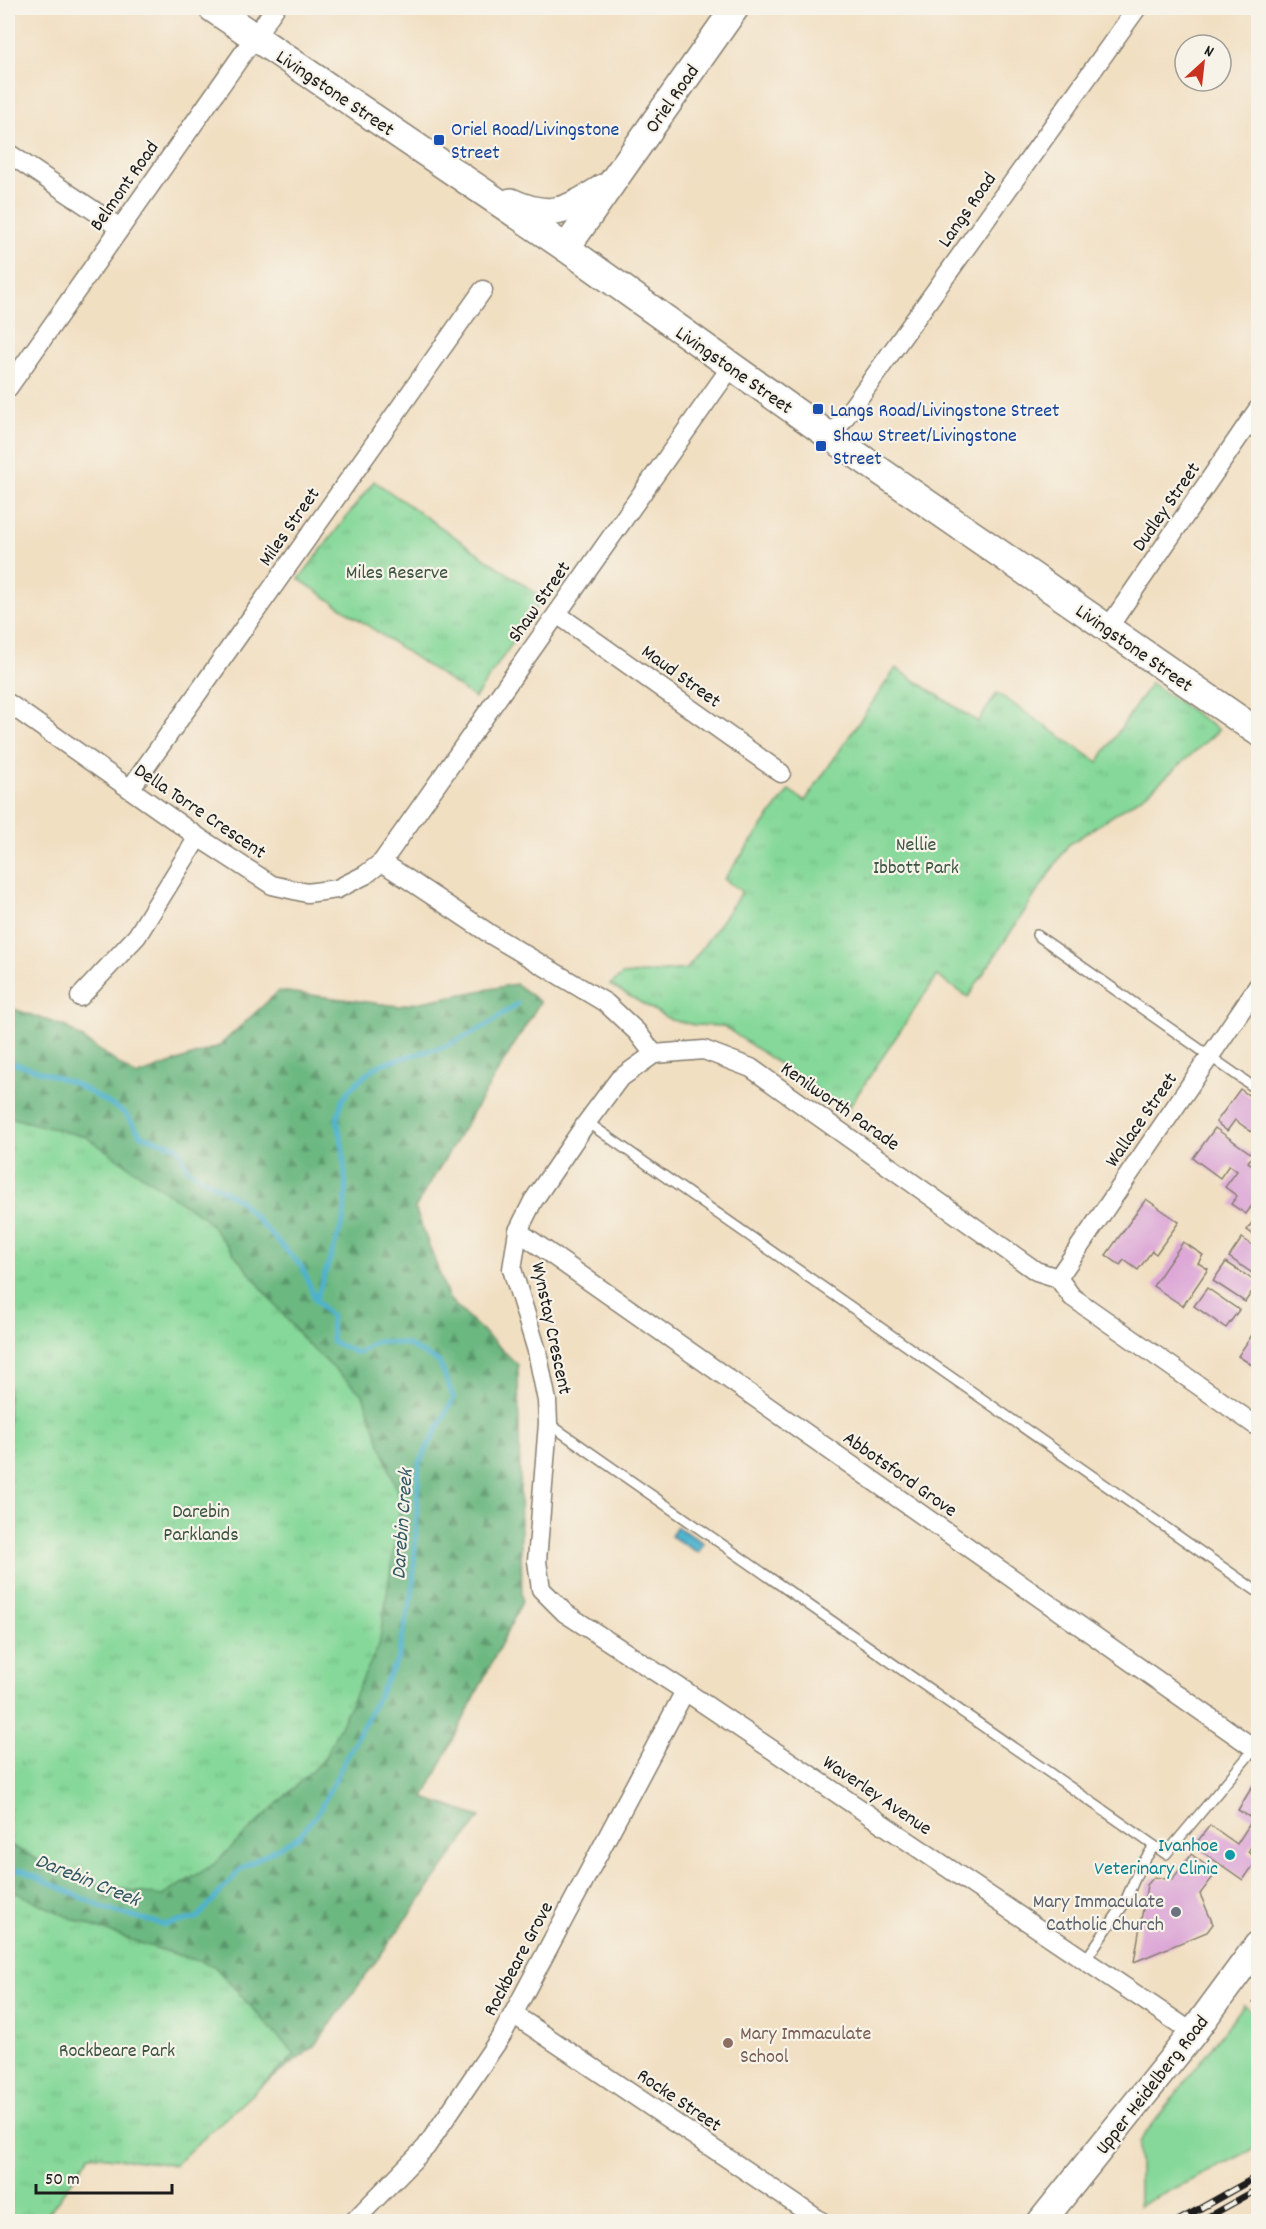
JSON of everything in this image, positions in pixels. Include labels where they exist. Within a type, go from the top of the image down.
[{"type":"main road","name":"Livingstone Street","points":[[212,8],[566,248],[831,437],[1258,732]]},
{"type":"main road","name":"Oriel Road","points":[[566,248],[735,8]]},
{"type":"main road","points":[[474,186],[517,205],[548,212],[572,208],[613,181]]},
{"type":"main road","name":"Upper Heidelberg Road","points":[[1041,2222],[1193,2033],[1258,1945]]},
{"type":"street","name":"Belmont Road","points":[[8,388],[275,8]]},
{"type":"street","name":"Langs Road","points":[[831,437],[1137,8]]},
{"type":"street","points":[[8,153],[120,228]]},
{"type":"street","name":"Miles Street","points":[[130,789],[483,290]]},
{"type":"street","name":"Shaw Street","points":[[382,862],[731,367]]},
{"type":"street","name":"Dudley Street","points":[[1108,628],[1258,409]]},
{"type":"street","name":"Maud Street","points":[[557,614],[781,773]]},
{"type":"street","name":"Della Torre Crescent","points":[[8,703],[198,837],[272,885],[307,893],[337,890],[365,875],[382,862]]},
{"type":"street","points":[[80,997],[137,936],[198,837]]},
{"type":"street","points":[[382,862],[490,934],[606,1003],[637,1032],[654,1054]]},
{"type":"street","name":"Wallace Street","points":[[1058,1278],[1258,986]]},
{"type":"street","name":"Kenilworth Parade","points":[[654,1054],[704,1050],[751,1068],[1036,1271],[1058,1278],[1072,1297],[1258,1427]]},
{"type":"street","name":"Wynstay Crescent","points":[[541,1589],[537,1561],[548,1423],[547,1401],[537,1351],[512,1269],[518,1231],[533,1201],[619,1079],[654,1054]]},
{"type":"street","name":"Abbotsford Grove","points":[[518,1231],[1257,1748]]},
{"type":"street","name":"Waverley Avenue","points":[[541,1589],[565,1613],[1193,2033]]},
{"type":"street","name":"Rockbeare Grove","points":[[353,2222],[436,2135],[513,2014],[684,1691]]},
{"type":"street","name":"Rocke Street","points":[[513,2014],[822,2222]]},
{"type":"lane","points":[[1037,935],[1258,1090]]},
{"type":"lane","points":[[587,1122],[1258,1592]]},
{"type":"lane","points":[[548,1423],[1166,1854],[1257,1748]]},
{"type":"lane","points":[[1084,1962],[1124,1904],[1140,1867],[1154,1846]]},
{"type":"green space","name":"Miles Reserve","points":[[374,481],[543,598],[475,698],[299,579]]},
{"type":"green space","name":"Nellie Ibbott Park","points":[[896,668],[978,722],[997,693],[1098,762],[1151,683],[1219,730],[1149,792],[1068,845],[968,997],[937,976],[847,1110],[723,1026],[695,1025],[671,1020],[610,985],[622,975],[687,969],[742,892],[724,879],[789,790],[805,801]]},
{"type":"green space","points":[[516,984],[540,1002],[415,1208],[449,1299],[518,1365],[522,1602],[424,1798],[480,1817],[315,2046],[172,2153],[83,2149],[8,2175],[8,1007],[66,1027],[136,1076],[219,1046],[279,991],[399,1006]]},
{"type":"green space","name":"Darebin Parklands","points":[[8,1117],[86,1137],[206,1219],[306,1343],[363,1395],[401,1502],[379,1645],[324,1759],[213,1865],[162,1896],[95,1884],[69,1876],[8,1844]]},
{"type":"green space","name":"Rockbeare Park","points":[[8,1889],[77,1921],[214,1966],[295,2055],[174,2165],[90,2155],[43,2221],[8,2221]]},
{"type":"green space","points":[[1244,2005],[1258,2015],[1258,2147],[1139,2206],[1139,2142]]},
{"type":"water","points":[[677,1527],[704,1543],[698,1553],[671,1536]]},
{"type":"building","points":[[1240,1089],[1258,1102],[1258,1131],[1256,1129],[1253,1133],[1235,1120],[1227,1131],[1216,1122]]},
{"type":"building","points":[[1215,1128],[1253,1155],[1248,1162],[1258,1169],[1258,1197],[1246,1214],[1231,1204],[1237,1196],[1225,1187],[1237,1171],[1229,1165],[1220,1178],[1193,1158]]},
{"type":"building","points":[[1146,1199],[1179,1222],[1156,1254],[1152,1251],[1138,1270],[1124,1260],[1120,1265],[1106,1255]]},
{"type":"building","points":[[1258,1213],[1258,1238],[1247,1230]]},
{"type":"building","points":[[1242,1238],[1258,1249],[1258,1277],[1229,1257]]},
{"type":"building","points":[[1183,1242],[1203,1255],[1198,1263],[1208,1269],[1183,1306],[1153,1286]]},
{"type":"building","points":[[1226,1262],[1258,1283],[1245,1302],[1213,1281]]},
{"type":"building","points":[[1207,1288],[1239,1310],[1226,1328],[1194,1306]]},
{"type":"building","points":[[1258,1326],[1258,1369],[1238,1356]]},
{"type":"building","name":"Ivanhoe Veterinary Clinic","points":[[1258,1777],[1258,1834],[1248,1852],[1258,1859],[1243,1880],[1194,1846],[1210,1825],[1237,1844],[1253,1819],[1238,1810]]},
{"type":"building","points":[[1191,1854],[1216,1873],[1200,1894],[1213,1924],[1207,1932],[1134,1962],[1147,1885],[1154,1877],[1172,1880]]},
{"type":"building","points":[[1258,1993],[1258,2005],[1253,2002]]},
{"type":"waterway","points":[[316,1299],[344,1219],[346,1190],[343,1148],[337,1119],[342,1100],[353,1086],[373,1069],[384,1063],[447,1046],[489,1024],[517,1004]]},
{"type":"waterway","name":"Darebin Creek","points":[[8,1062],[76,1084],[125,1113],[141,1135],[178,1147],[188,1169],[239,1200],[302,1267],[315,1299],[331,1317],[332,1342],[358,1353],[376,1341],[406,1344],[439,1362],[454,1398],[419,1463],[413,1589],[398,1658],[319,1811],[299,1836],[242,1868],[197,1918],[165,1925],[106,1909],[22,1870],[8,1872]]},
{"type":"railway","points":[[1176,2222],[1258,2176]]},
{"type":"railway","points":[[1199,2222],[1258,2189]]},
{"type":"place","name":"Oriel Road/Livingstone Street","points":[[439,140]]},
{"type":"place","name":"Langs Road/Livingstone Street","points":[[818,409]]},
{"type":"place","name":"Shaw Street/Livingstone Street","points":[[821,446]]},
{"type":"place","name":"Ivanhoe Veterinary Clinic","points":[[1230,1855]]},
{"type":"place","name":"Mary Immaculate Catholic Church","points":[[1176,1912]]},
{"type":"place","name":"Mary Immaculate School","points":[[728,2043]]}]
